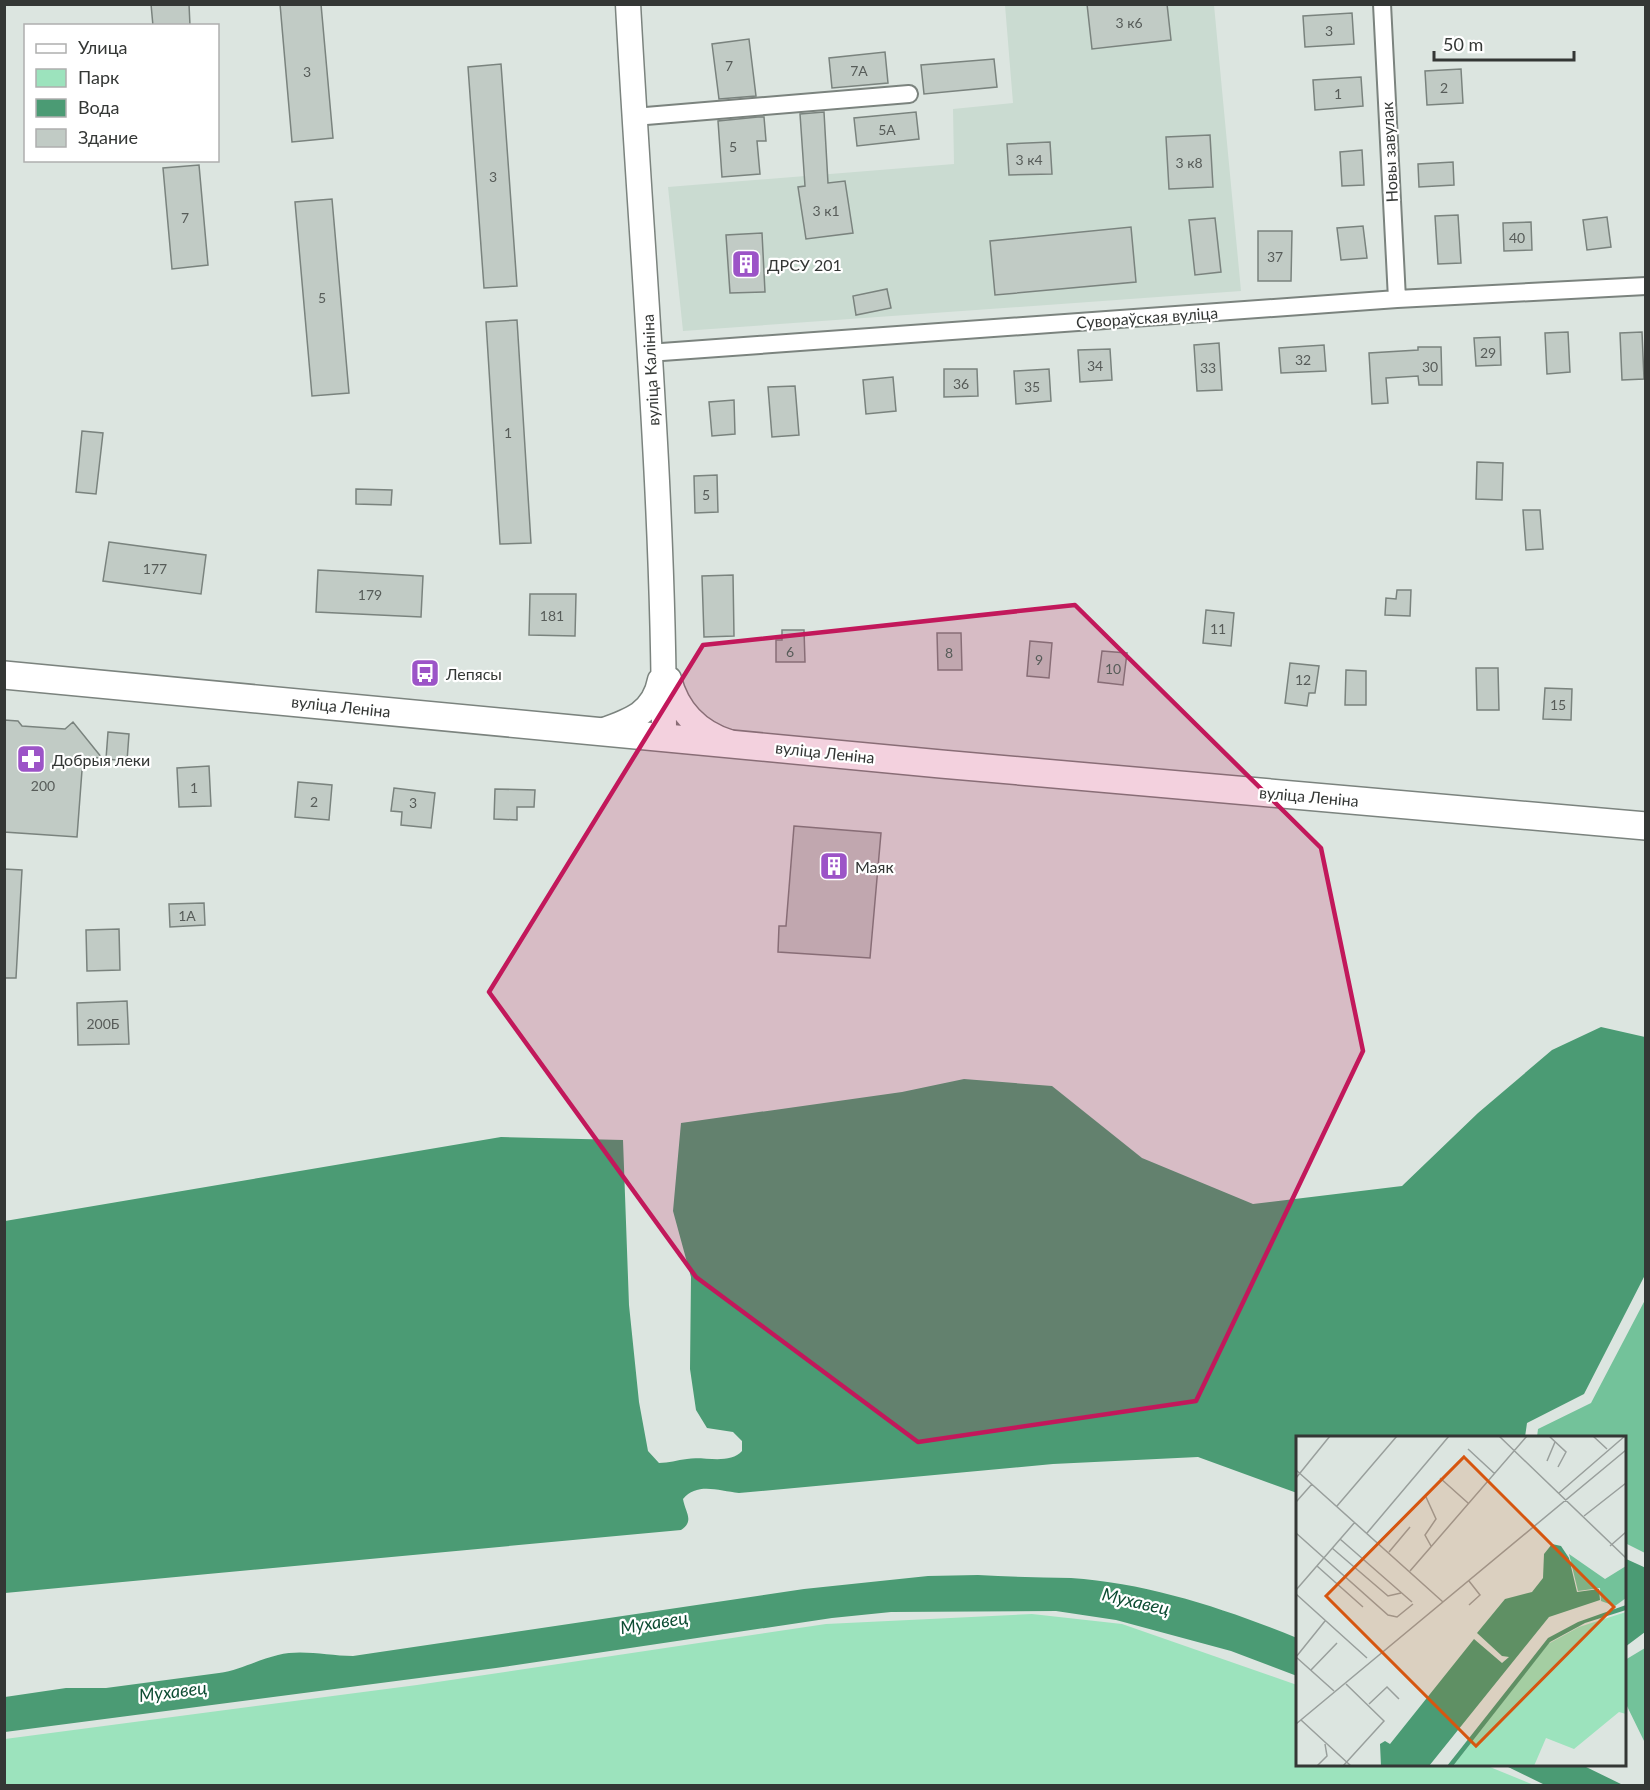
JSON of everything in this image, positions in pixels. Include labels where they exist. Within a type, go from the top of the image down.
[{"type":"main road","name":"вуліца Леніна","points":[[4,675],[1646,826]]},
{"type":"street","name":"вуліца Калініна","points":[[627,4],[644,256],[664,660],[664,737]]},
{"type":"street","name":"Новы завулак","points":[[1382,4],[1397,298]]},
{"type":"street","points":[[634,117],[909,94]]},
{"type":"street","name":"Сувораўская вуліца","points":[[648,353],[1397,298],[1646,286]]},
{"type":"street","points":[[601,731],[630,721],[651,706],[659,687],[664,660]]},
{"type":"street","points":[[664,660],[672,692],[682,710],[694,723],[717,738],[733,743]]},
{"type":"highlighted area","points":[[1075,605],[1321,848],[1363,1051],[1196,1401],[918,1442],[696,1277],[489,992],[703,645]]},
{"type":"shaded area","points":[[1005,5],[1214,5],[1241,291],[683,331],[668,187],[954,164],[953,109],[1013,103]]},
{"type":"shaded area","points":[[1645,1300],[1645,1553],[1626,1544],[1626,1436],[1537,1436],[1538,1429],[1591,1403]]},
{"type":"shaded area","points":[[1645,1648],[1645,1743],[1626,1704],[1626,1659]]},
{"type":"green space","points":[[1032,1614],[1122,1624],[1296,1685],[1296,1766],[1487,1766],[1534,1785],[5,1785],[5,1739],[417,1685],[826,1624]]},
{"type":"water","points":[[1601,1027],[1645,1037],[1645,1275],[1584,1394],[1527,1423],[1525,1436],[1296,1436],[1296,1493],[1198,1457],[1053,1464],[739,1493],[702,1489],[683,1499],[688,1523],[681,1530],[5,1593],[5,1221],[501,1137],[623,1140],[629,1305],[639,1402],[648,1451],[659,1463],[693,1458],[724,1459],[731,1458],[742,1451],[742,1441],[733,1432],[707,1428],[696,1410],[690,1369],[691,1277],[673,1211],[681,1123],[902,1092],[964,1079],[1052,1086],[1142,1158],[1253,1204],[1402,1186],[1478,1113],[1552,1050]]},
{"type":"water","points":[[1626,1559],[1646,1568],[1645,1632],[1626,1646]]},
{"type":"water","name":"Мухавец","points":[[928,1576],[1071,1578],[1129,1585],[1186,1599],[1243,1617],[1296,1638],[1296,1676],[1231,1651],[1116,1620],[1056,1611],[891,1612],[832,1618],[496,1668],[5,1732],[5,1697],[66,1688],[106,1688],[219,1673],[287,1653],[353,1656],[804,1589]]},
{"type":"water","points":[[1506,1766],[1584,1766],[1623,1785],[1545,1785]]},
{"type":"building","points":[[151,4],[189,4],[190,24],[153,24]]},
{"type":"building","points":[[280,4],[321,4],[333,138],[292,142]]},
{"type":"building","points":[[1087,4],[1167,4],[1171,40],[1092,49]]},
{"type":"building","points":[[1352,13],[1354,44],[1305,47],[1303,16]]},
{"type":"building","points":[[749,39],[756,96],[719,99],[712,44]]},
{"type":"building","points":[[885,52],[888,83],[832,88],[829,58]]},
{"type":"building","points":[[994,59],[997,87],[924,94],[921,65]]},
{"type":"building","points":[[501,64],[517,286],[484,288],[468,67]]},
{"type":"building","points":[[1461,69],[1463,103],[1427,105],[1425,71]]},
{"type":"building","points":[[1361,77],[1363,106],[1315,110],[1313,80]]},
{"type":"building","points":[[824,112],[828,183],[845,181],[853,233],[806,239],[798,187],[805,186],[800,114]]},
{"type":"building","points":[[916,112],[919,139],[857,146],[854,118]]},
{"type":"building","points":[[764,117],[766,141],[757,141],[760,174],[722,177],[718,121]]},
{"type":"building","points":[[1210,135],[1213,187],[1169,189],[1166,137]]},
{"type":"building","points":[[1050,142],[1052,174],[1009,175],[1007,144]]},
{"type":"building","points":[[1362,150],[1364,185],[1342,186],[1340,152]]},
{"type":"building","points":[[1453,162],[1454,185],[1419,187],[1418,164]]},
{"type":"building","points":[[199,165],[208,265],[172,269],[163,168]]},
{"type":"building","points":[[332,199],[349,393],[312,396],[295,202]]},
{"type":"building","points":[[1458,215],[1461,263],[1438,264],[1435,216]]},
{"type":"building","points":[[1607,217],[1611,247],[1587,250],[1583,220]]},
{"type":"building","points":[[1215,218],[1221,272],[1195,275],[1189,220]]},
{"type":"building","points":[[1531,222],[1532,250],[1504,251],[1503,223]]},
{"type":"building","points":[[1363,226],[1367,258],[1341,260],[1337,228]]},
{"type":"building","points":[[1131,227],[1136,282],[995,295],[990,241]]},
{"type":"building","points":[[1258,231],[1292,231],[1291,281],[1258,281]]},
{"type":"building","name":"ДРСУ 201","points":[[762,233],[765,292],[730,293],[726,235]]},
{"type":"building","points":[[887,289],[891,308],[856,315],[853,296]]},
{"type":"building","points":[[517,320],[531,543],[500,544],[486,322]]},
{"type":"building","points":[[1568,332],[1570,372],[1547,374],[1545,333]]},
{"type":"building","points":[[1642,332],[1644,379],[1622,380],[1620,333]]},
{"type":"building","points":[[1500,337],[1501,365],[1476,366],[1474,338]]},
{"type":"building","points":[[1219,343],[1222,390],[1197,391],[1194,345]]},
{"type":"building","points":[[1324,345],[1326,371],[1281,373],[1279,348]]},
{"type":"building","points":[[1418,347],[1441,347],[1442,385],[1419,385],[1418,376],[1386,378],[1388,403],[1372,404],[1369,353],[1418,350]]},
{"type":"building","points":[[1110,349],[1112,380],[1080,382],[1078,350]]},
{"type":"building","points":[[944,369],[977,369],[978,396],[944,397]]},
{"type":"building","points":[[1049,369],[1051,401],[1016,404],[1014,371]]},
{"type":"building","points":[[893,377],[896,411],[866,414],[863,380]]},
{"type":"building","points":[[795,386],[799,435],[772,437],[768,387]]},
{"type":"building","points":[[734,400],[735,434],[712,436],[709,402]]},
{"type":"building","points":[[82,431],[103,433],[96,494],[76,492]]},
{"type":"building","points":[[1477,462],[1503,463],[1502,500],[1476,499]]},
{"type":"building","points":[[717,475],[718,512],[695,513],[694,476]]},
{"type":"building","points":[[356,489],[392,490],[391,505],[356,504]]},
{"type":"building","points":[[1523,510],[1540,510],[1543,549],[1526,550]]},
{"type":"building","points":[[109,542],[206,555],[201,594],[103,581]]},
{"type":"building","points":[[318,570],[423,576],[421,617],[316,612]]},
{"type":"building","points":[[733,575],[734,636],[704,637],[702,576]]},
{"type":"building","points":[[1397,590],[1411,590],[1410,616],[1385,615],[1386,598],[1396,599]]},
{"type":"building","points":[[530,594],[576,594],[575,636],[529,635]]},
{"type":"building","points":[[1206,610],[1234,613],[1231,646],[1203,643]]},
{"type":"building","points":[[782,630],[804,630],[805,662],[776,662],[776,640],[782,640]]},
{"type":"building","points":[[937,633],[961,633],[962,670],[938,670]]},
{"type":"building","points":[[1030,641],[1052,643],[1049,678],[1027,676]]},
{"type":"building","points":[[1102,651],[1127,653],[1123,685],[1098,682]]},
{"type":"building","points":[[1290,663],[1319,666],[1315,693],[1309,693],[1307,706],[1285,703]]},
{"type":"building","points":[[1476,668],[1498,668],[1499,710],[1477,710]]},
{"type":"building","points":[[1346,670],[1366,671],[1366,705],[1345,705]]},
{"type":"building","points":[[1545,688],[1572,689],[1571,720],[1543,719]]},
{"type":"building","points":[[4,720],[18,721],[22,726],[65,729],[73,722],[102,758],[83,757],[77,837],[4,832]]},
{"type":"building","points":[[108,732],[129,734],[127,761],[106,759]]},
{"type":"building","points":[[209,766],[211,806],[179,807],[177,768]]},
{"type":"building","points":[[298,782],[332,785],[329,820],[295,817]]},
{"type":"building","points":[[394,788],[435,793],[431,828],[401,825],[402,812],[391,811]]},
{"type":"building","points":[[495,789],[535,790],[534,807],[517,807],[517,820],[494,819]]},
{"type":"building","points":[[794,826],[881,833],[870,958],[778,952],[779,926],[786,926]]},
{"type":"building","points":[[4,869],[22,870],[16,978],[4,978]]},
{"type":"building","points":[[204,903],[205,925],[170,927],[169,904]]},
{"type":"building","points":[[119,929],[120,970],[87,971],[86,930]]},
{"type":"building","points":[[127,1001],[129,1044],[78,1045],[77,1003]]},
{"type":"place","name":"ДРСУ 201","points":[[746,264]]},
{"type":"place","name":"Лепясы","points":[[425,673]]},
{"type":"place","name":"Добрыя леки","points":[[31,759]]},
{"type":"place","name":"Маяк","points":[[834,866]]}]
